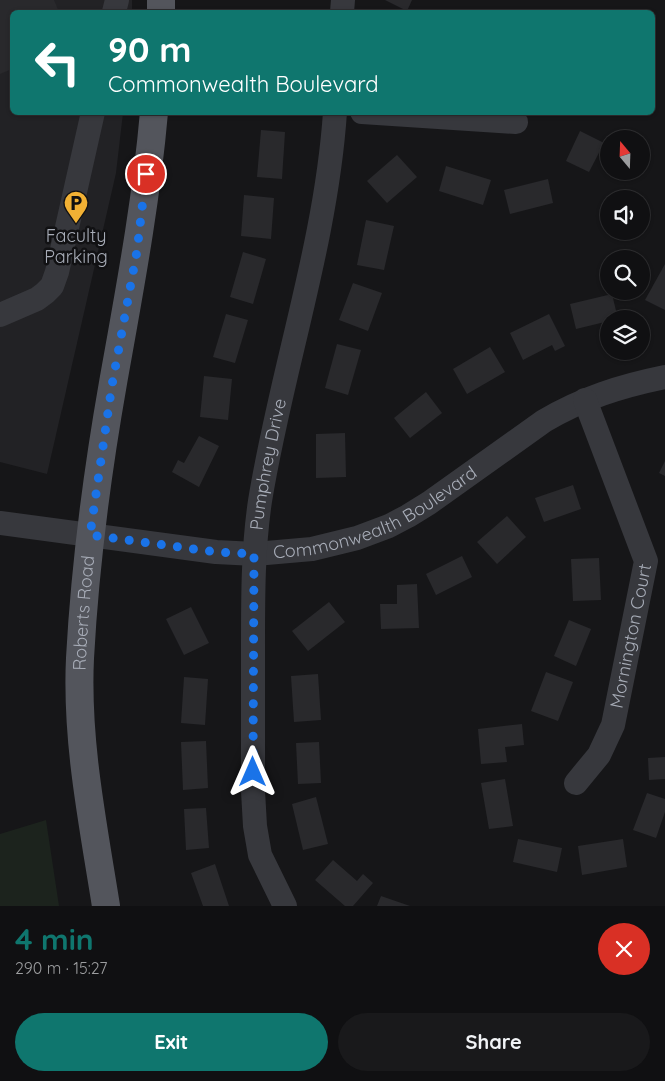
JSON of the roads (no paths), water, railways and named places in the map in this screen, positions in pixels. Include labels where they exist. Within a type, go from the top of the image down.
[{"type":"main road","name":"Roberts Road","points":[[106,906],[84,766],[80,659],[90,535],[112,385],[137,251],[154,115]]},
{"type":"street","points":[[0,315],[37,298],[52,286],[57,272],[92,115]]},
{"type":"street","name":"Pumphrey Drive","points":[[285,906],[260,855],[255,826],[253,791],[254,554],[268,453],[324,210],[335,115]]},
{"type":"street","points":[[408,115],[516,122]]},
{"type":"street","name":"Commonwealth Boulevard","points":[[0,523],[216,552],[254,554],[312,549],[358,538],[389,526],[429,503],[544,421],[585,400],[626,385],[665,377]]},
{"type":"street","name":"Mornington Court","points":[[576,783],[599,755],[613,726],[646,560],[585,400]]},
{"type":"place","name":"Faculty Parking","points":[[76,224]]}]
